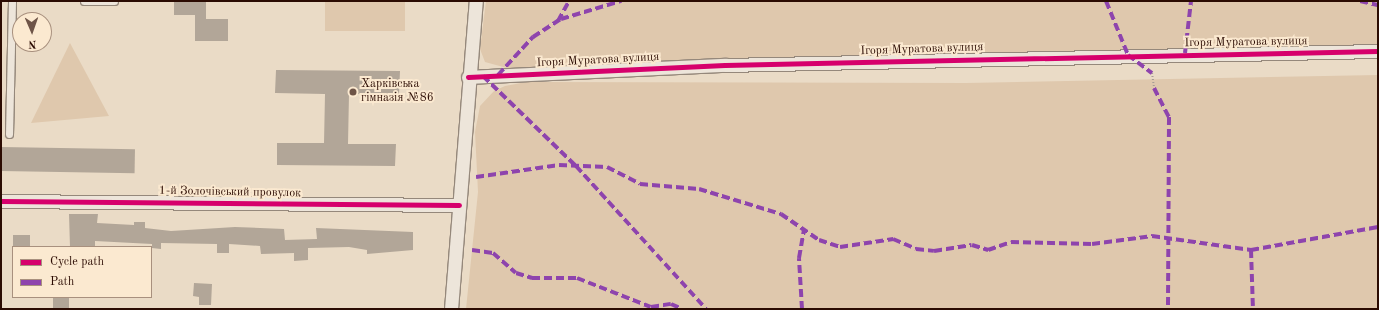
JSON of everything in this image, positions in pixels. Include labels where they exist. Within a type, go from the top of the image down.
[{"type":"street","points":[[451,309],[468,77],[476,1]]},
{"type":"street","name":"Ігоря Муратова вулиця","points":[[468,77],[741,65],[1378,51]]},
{"type":"street","name":"1-й Золочівський провулок","points":[[1,201],[459,205]]},
{"type":"lane","points":[[9,134],[12,1]]},
{"type":"lane","points":[[84,1],[114,1]]},
{"type":"path","points":[[1152,73],[1154,88]]},
{"type":"shaded area","points":[[325,1],[405,1],[405,31],[325,31]]},
{"type":"shaded area","points":[[486,1],[1378,1],[1378,48],[1109,51],[507,68],[485,62],[480,49]]},
{"type":"shaded area","points":[[70,43],[109,116],[31,123]]},
{"type":"shaded area","points":[[1378,75],[1378,309],[466,309],[478,192],[475,132],[480,106],[494,91],[505,86],[526,82],[966,83]]},
{"type":"building","points":[[174,1],[206,1],[206,19],[228,19],[228,41],[195,41],[195,15],[174,15]]},
{"type":"building","points":[[276,70],[400,71],[399,94],[349,94],[348,144],[396,144],[395,166],[277,165],[277,143],[324,143],[325,94],[275,93]]},
{"type":"building","points":[[1,147],[135,149],[135,173],[1,171]]},
{"type":"building","points":[[69,214],[98,214],[97,223],[134,225],[134,222],[145,222],[145,228],[171,231],[235,227],[284,229],[285,240],[317,239],[316,228],[413,232],[413,250],[367,254],[367,250],[349,247],[308,248],[308,260],[294,261],[294,253],[261,254],[260,246],[229,244],[229,253],[217,253],[217,244],[161,243],[161,249],[152,248],[152,244],[95,241],[95,246],[70,246]]},
{"type":"building","points":[[13,235],[30,235],[30,246],[13,246]]},
{"type":"building","points":[[194,283],[212,284],[211,305],[199,305],[199,297],[193,296]]},
{"type":"building","points":[[53,298],[69,298],[69,309],[53,309]]},
{"type":"marked path","points":[[558,21],[569,1]]},
{"type":"marked path","points":[[498,75],[533,37],[561,19],[621,1]]},
{"type":"marked path","points":[[1106,1],[1128,55],[1152,73]]},
{"type":"marked path","points":[[1185,53],[1191,1]]},
{"type":"marked path","points":[[1360,1],[1378,5]]},
{"type":"marked path","points":[[483,76],[576,166],[706,309]]},
{"type":"marked path","points":[[1154,88],[1169,117],[1168,309]]},
{"type":"marked path","points":[[476,177],[559,165],[607,167],[640,184],[699,189],[781,214],[819,240],[840,247],[893,239],[916,249],[934,251],[972,245],[988,250],[1011,242],[1092,244],[1152,236],[1251,250],[1378,227]]},
{"type":"marked path","points":[[802,309],[799,258],[804,230]]},
{"type":"marked path","points":[[472,250],[493,253],[516,273],[532,278],[577,278],[651,307],[671,304],[682,309]]},
{"type":"marked path","points":[[1251,250],[1253,309]]},
{"type":"cycle path","points":[[468,77],[725,65],[1378,51]]},
{"type":"cycle path","points":[[1,201],[459,205]]},
{"type":"place","name":"Харківська гімназія №86","points":[[353,92]]}]
